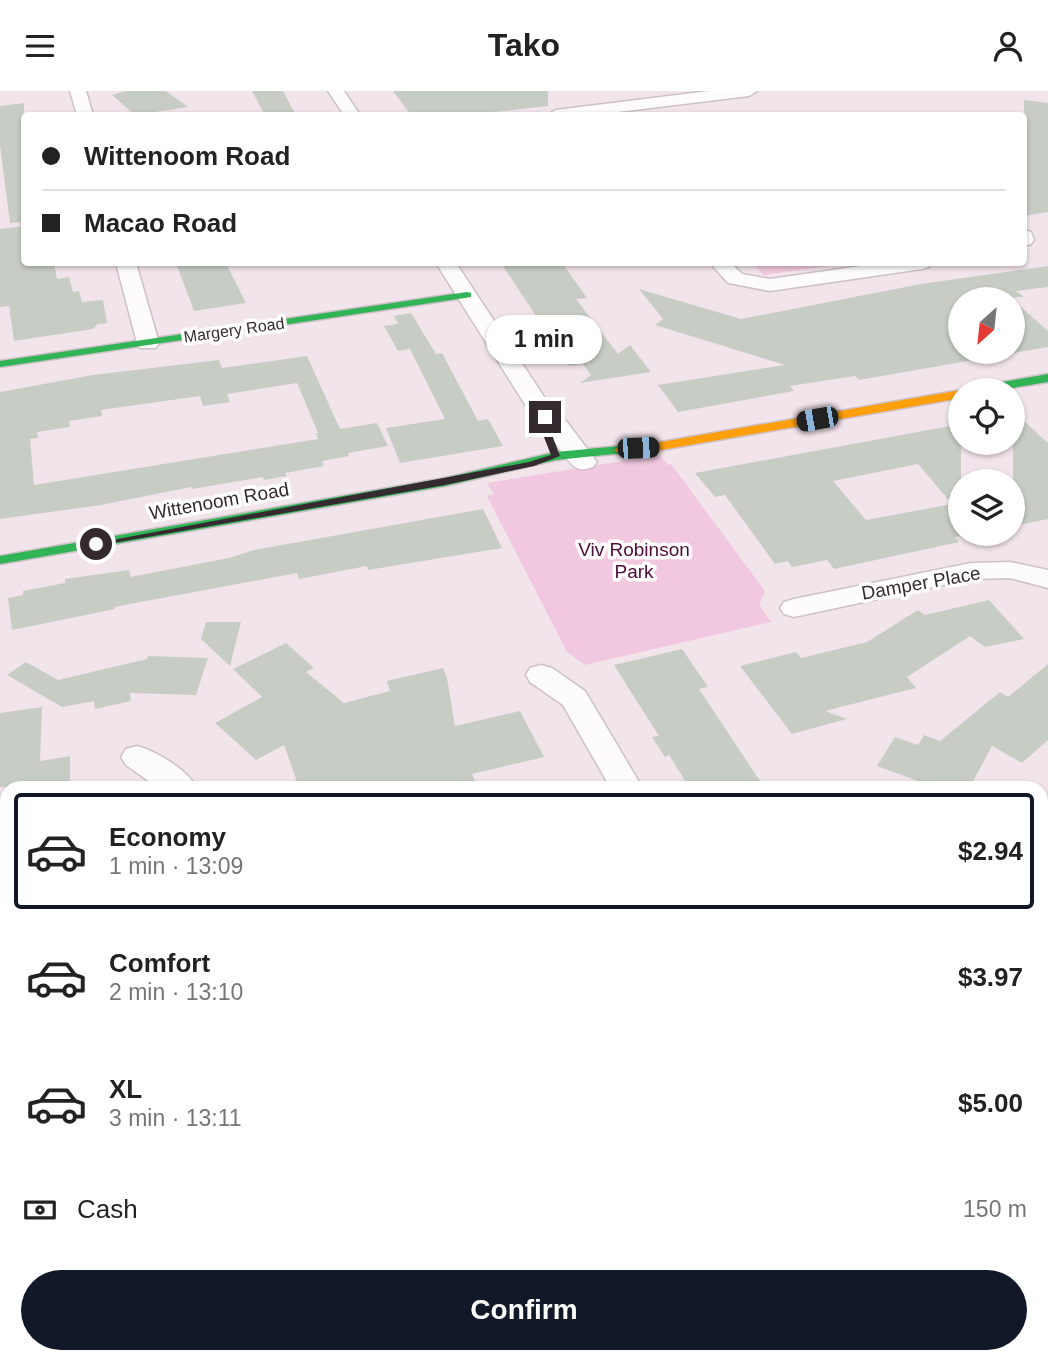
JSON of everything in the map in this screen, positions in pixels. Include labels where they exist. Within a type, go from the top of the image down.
[{"type":"street","points":[[78,91],[84,112]]},
{"type":"street","points":[[336,91],[350,112]]},
{"type":"street","points":[[586,112],[749,91]]},
{"type":"street","points":[[564,98],[577,112]]},
{"type":"street","points":[[667,102],[678,112]]},
{"type":"street","points":[[127,266],[148,343]]},
{"type":"street","points":[[448,266],[545,417],[545,427],[570,459]]},
{"type":"street","points":[[723,266],[735,279],[770,285],[901,266]]},
{"type":"street","name":"Margery Road","points":[[0,364],[467,295]]},
{"type":"street","points":[[1025,382],[1048,378]]},
{"type":"street","name":"Wittenoom Road","points":[[0,561],[445,482],[482,482],[570,459],[627,457],[655,447],[948,396]]},
{"type":"street","name":"Damper Place","points":[[794,608],[971,571],[1010,570],[1048,579]]},
{"type":"street","points":[[541,675],[574,698],[622,781]]},
{"type":"street","points":[[137,757],[171,781]]},
{"type":"green space","points":[[755,266],[829,266],[764,275]]},
{"type":"green space","name":"Viv Robinson Park","points":[[660,455],[668,465],[671,464],[765,591],[759,605],[771,622],[585,665],[567,652],[487,496],[494,494],[487,483]]},
{"type":"building","points":[[126,91],[166,91],[188,107],[132,112],[112,95]]},
{"type":"building","points":[[252,91],[283,91],[294,112],[263,112]]},
{"type":"building","points":[[393,91],[548,91],[548,106],[493,112],[409,112]]},
{"type":"building","points":[[1024,100],[1048,103],[1048,212],[1027,216],[1027,112],[1024,112]]},
{"type":"building","points":[[24,103],[24,112],[21,112],[21,222],[10,223],[0,145],[0,106]]},
{"type":"building","points":[[21,226],[21,266],[55,266],[57,279],[69,277],[73,292],[79,291],[82,302],[103,300],[107,323],[98,324],[93,329],[14,341],[9,306],[0,307],[0,229]]},
{"type":"building","points":[[177,266],[228,266],[246,303],[194,311]]},
{"type":"building","points":[[503,266],[564,266],[587,298],[576,299],[618,354],[630,345],[651,372],[580,383],[591,375],[583,364],[569,366]]},
{"type":"building","points":[[1048,266],[1048,287],[1026,290],[1026,287],[948,287],[948,364],[951,364],[859,380],[855,376],[790,386],[794,391],[678,412],[658,385],[785,365],[655,325],[663,319],[639,289],[741,319],[921,284]]},
{"type":"building","points":[[1026,312],[1048,331],[1048,347],[1026,351]]},
{"type":"building","points":[[411,313],[436,354],[442,353],[478,421],[488,419],[503,446],[400,463],[386,428],[445,419],[410,349],[398,351],[384,326],[398,324],[394,316]]},
{"type":"building","points":[[307,356],[340,429],[377,423],[388,446],[348,453],[349,456],[322,461],[324,466],[285,473],[287,476],[264,480],[263,477],[192,489],[191,487],[101,505],[0,519],[0,392],[93,375],[219,360],[222,368]],"holes":[[[297,383],[318,433],[318,439],[34,485],[30,439],[38,438],[37,432],[70,427],[69,421],[102,416],[101,410],[200,396],[203,406],[230,402],[227,394]]]},
{"type":"building","points":[[1025,422],[1048,443],[1048,519],[1025,524],[1025,469],[1013,469],[1013,455],[1025,455]]},
{"type":"building","points":[[948,426],[948,455],[961,455],[961,469],[948,469],[948,499],[918,464],[833,481],[866,520],[948,505],[948,544],[834,569],[827,560],[792,567],[788,561],[775,564],[725,495],[715,497],[695,473]]},
{"type":"building","points":[[483,509],[502,548],[368,570],[367,566],[299,579],[297,573],[114,607],[115,609],[12,630],[8,598],[23,595],[23,591],[65,583],[65,579],[129,570],[130,577],[229,558],[254,550]]},
{"type":"building","points":[[989,600],[1024,639],[985,647],[970,636],[907,677],[916,688],[825,711],[847,719],[792,734],[740,666],[796,652],[801,658],[867,642],[918,610],[925,615]]},
{"type":"building","points":[[206,622],[241,622],[230,666],[201,639]]},
{"type":"building","points":[[286,643],[314,668],[306,672],[344,703],[390,691],[387,681],[443,668],[455,726],[520,711],[544,757],[472,774],[475,781],[297,781],[284,745],[256,760],[215,723],[262,697],[233,669]]},
{"type":"building","points":[[682,649],[708,687],[699,689],[760,781],[685,781],[669,755],[665,757],[652,737],[659,736],[614,665]]},
{"type":"building","points":[[148,656],[208,658],[196,695],[130,693],[131,701],[95,709],[94,701],[62,707],[7,675],[26,662],[58,680],[147,659]]},
{"type":"building","points":[[1048,664],[1048,740],[1022,763],[992,746],[973,781],[918,781],[877,766],[895,737],[918,745],[924,735],[940,741],[1000,692],[1008,697]]},
{"type":"building","points":[[42,707],[40,761],[70,756],[70,781],[0,781],[0,713]]},
{"type":"traffic: fast","points":[[0,364],[467,295]]},
{"type":"traffic: fast","points":[[1025,382],[1048,378]]},
{"type":"traffic: fast","points":[[0,560],[445,482],[556,456],[620,450]]},
{"type":"traffic: slow","points":[[620,450],[655,447],[948,396]]},
{"type":"route","points":[[96,544],[445,482],[531,464],[556,456],[545,427],[545,417]]}]
